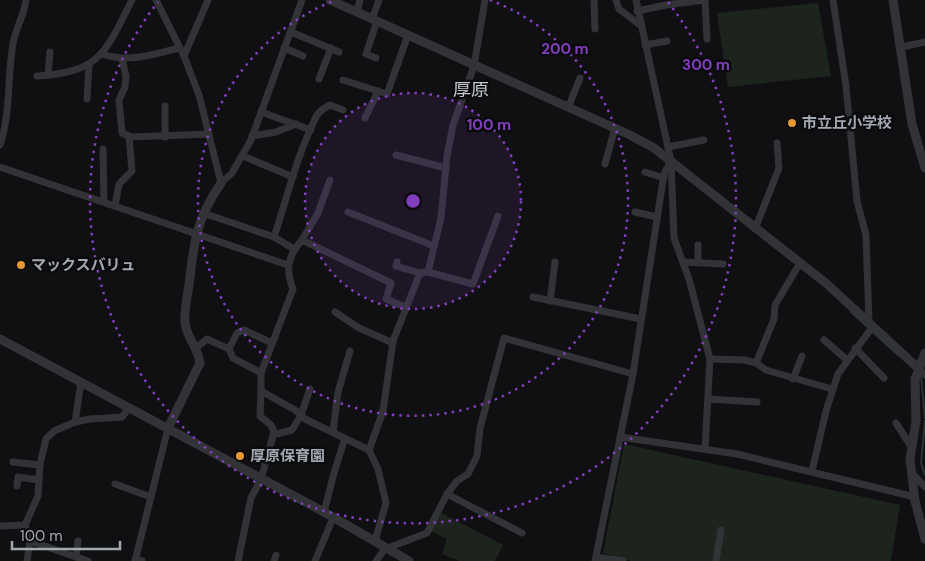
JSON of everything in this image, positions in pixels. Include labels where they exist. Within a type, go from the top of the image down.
[{"type":"street","points":[[0,145],[8,111],[8,76],[13,43],[17,26],[25,11],[26,0]]},
{"type":"street","points":[[37,76],[72,72],[89,64],[102,54],[111,41],[132,0]]},
{"type":"street","points":[[156,0],[178,48],[184,56],[199,95],[221,184]]},
{"type":"street","points":[[184,56],[208,0]]},
{"type":"street","points":[[137,561],[168,428],[200,363],[196,348],[188,334],[185,313],[195,233],[203,213],[221,184],[232,173],[243,156],[302,0]]},
{"type":"street","points":[[330,0],[615,128],[654,148],[755,229],[921,373]]},
{"type":"street","points":[[357,12],[360,0]]},
{"type":"street","points":[[376,58],[366,54],[379,0]]},
{"type":"street","points":[[428,272],[441,218],[446,168],[458,106],[474,66],[486,0]]},
{"type":"street","points":[[594,0],[595,29]]},
{"type":"street","points":[[616,0],[619,9],[640,24]]},
{"type":"street","points":[[636,0],[671,161],[674,238],[707,340],[710,359],[705,450]]},
{"type":"street","points":[[637,11],[666,2],[705,0],[707,39]]},
{"type":"street","points":[[812,471],[832,389],[846,359],[870,327],[866,236],[857,202],[846,86],[833,0]]},
{"type":"street","points":[[893,0],[902,47],[912,124],[925,168]]},
{"type":"street","points":[[291,32],[340,52]]},
{"type":"street","points":[[343,80],[387,94],[408,35]]},
{"type":"street","points":[[645,45],[667,42]]},
{"type":"street","points":[[902,47],[925,42]]},
{"type":"street","points":[[102,54],[116,59],[151,55],[178,48]]},
{"type":"street","points":[[284,48],[303,56]]},
{"type":"street","points":[[319,79],[331,48]]},
{"type":"street","points":[[48,75],[50,52]]},
{"type":"street","points":[[122,58],[126,76],[119,110],[122,133],[129,136],[165,137],[209,134]]},
{"type":"street","points":[[87,99],[89,64]]},
{"type":"street","points":[[568,108],[580,78]]},
{"type":"street","points":[[365,118],[378,91]]},
{"type":"street","points":[[274,237],[293,177],[316,116],[330,105],[343,110]]},
{"type":"street","points":[[165,106],[165,137]]},
{"type":"street","points":[[261,112],[311,130]]},
{"type":"street","points":[[252,136],[276,132],[296,124]]},
{"type":"street","points":[[605,164],[615,128]]},
{"type":"street","points":[[115,206],[119,184],[132,171],[129,136]]},
{"type":"street","points":[[668,147],[704,140]]},
{"type":"street","points":[[755,229],[779,168],[777,144]]},
{"type":"street","points":[[103,149],[104,202]]},
{"type":"street","points":[[396,155],[446,168]]},
{"type":"street","points":[[243,156],[293,177]]},
{"type":"street","points":[[622,561],[596,559],[634,374],[664,178],[671,161]]},
{"type":"street","points":[[0,167],[288,265]]},
{"type":"street","points":[[645,172],[664,178]]},
{"type":"street","points":[[238,561],[238,550],[250,498],[262,479],[273,435],[271,425],[260,416],[261,373],[293,289],[287,274],[288,265],[294,249],[302,240],[318,213],[330,180]]},
{"type":"street","points":[[348,212],[434,246]]},
{"type":"street","points":[[635,212],[657,217]]},
{"type":"street","points":[[203,213],[274,237],[294,249]]},
{"type":"street","points":[[397,262],[396,266],[420,273],[428,272],[472,284],[498,216]]},
{"type":"street","points":[[302,240],[391,283],[386,299],[405,307]]},
{"type":"street","points":[[698,245],[698,263]]},
{"type":"street","points":[[550,301],[555,262]]},
{"type":"street","points":[[683,262],[722,264]]},
{"type":"street","points":[[756,363],[774,318],[775,305],[798,267]]},
{"type":"street","points":[[368,450],[383,411],[393,343],[405,307],[420,273]]},
{"type":"street","points":[[533,297],[641,319]]},
{"type":"street","points":[[335,312],[359,328],[393,343]]},
{"type":"street","points":[[229,349],[237,333],[244,330],[272,342]]},
{"type":"street","points":[[376,561],[385,549],[427,533],[447,494],[457,481],[468,474],[477,456],[480,428],[504,338],[634,374]]},
{"type":"street","points":[[0,339],[324,512],[375,541],[385,549],[409,561]]},
{"type":"street","points":[[196,348],[207,340],[229,349],[233,358],[261,373]]},
{"type":"street","points":[[824,340],[846,359]]},
{"type":"street","points":[[855,348],[884,378]]},
{"type":"street","points":[[332,432],[336,400],[350,350]]},
{"type":"street","points":[[925,353],[912,448],[912,473],[915,497],[925,539]]},
{"type":"street","points":[[793,378],[802,356]]},
{"type":"street","points":[[710,359],[745,360],[756,363],[766,370],[832,389]]},
{"type":"street","points":[[75,422],[80,382]]},
{"type":"street","points":[[273,435],[292,430],[301,415],[310,389]]},
{"type":"street","points":[[261,392],[368,450],[378,469],[386,503],[375,541]]},
{"type":"street","points":[[708,399],[757,402]]},
{"type":"street","points":[[27,561],[30,542],[25,525],[38,496],[40,466],[46,439],[54,431],[75,422],[122,417],[129,408]]},
{"type":"street","points":[[896,423],[912,448]]},
{"type":"street","points":[[620,437],[705,450],[812,471],[915,497]]},
{"type":"street","points":[[324,512],[345,438]]},
{"type":"street","points":[[13,462],[40,466]]},
{"type":"street","points":[[912,473],[925,487]]},
{"type":"street","points":[[16,486],[18,477],[39,480]]},
{"type":"street","points":[[115,484],[151,497]]},
{"type":"street","points":[[447,494],[522,533]]},
{"type":"street","points":[[315,561],[333,518]]},
{"type":"street","points":[[0,526],[25,525]]},
{"type":"street","points":[[716,561],[721,530]]},
{"type":"street","points":[[76,557],[78,541]]},
{"type":"street","points":[[30,542],[88,561]]},
{"type":"shaded area","points":[[818,3],[831,76],[728,87],[717,13]]},
{"type":"shaded area","points":[[624,444],[900,505],[891,561],[631,561],[603,553]]},
{"type":"shaded area","points":[[438,511],[503,545],[495,561],[459,561],[442,554],[447,539],[430,531]]},
{"type":"waterway","points":[[851,312],[899,356]]},
{"type":"waterway","points":[[921,376],[925,418]]},
{"type":"waterway","points":[[925,421],[921,463],[925,475]]},
{"type":"place","name":"市立丘小学校","points":[[792,123]]},
{"type":"place","name":"マックスバリュ","points":[[21,265]]},
{"type":"place","name":"厚原保育園","points":[[240,456]]},
{"type":"district","name":"厚原","points":[[471,90]]}]
